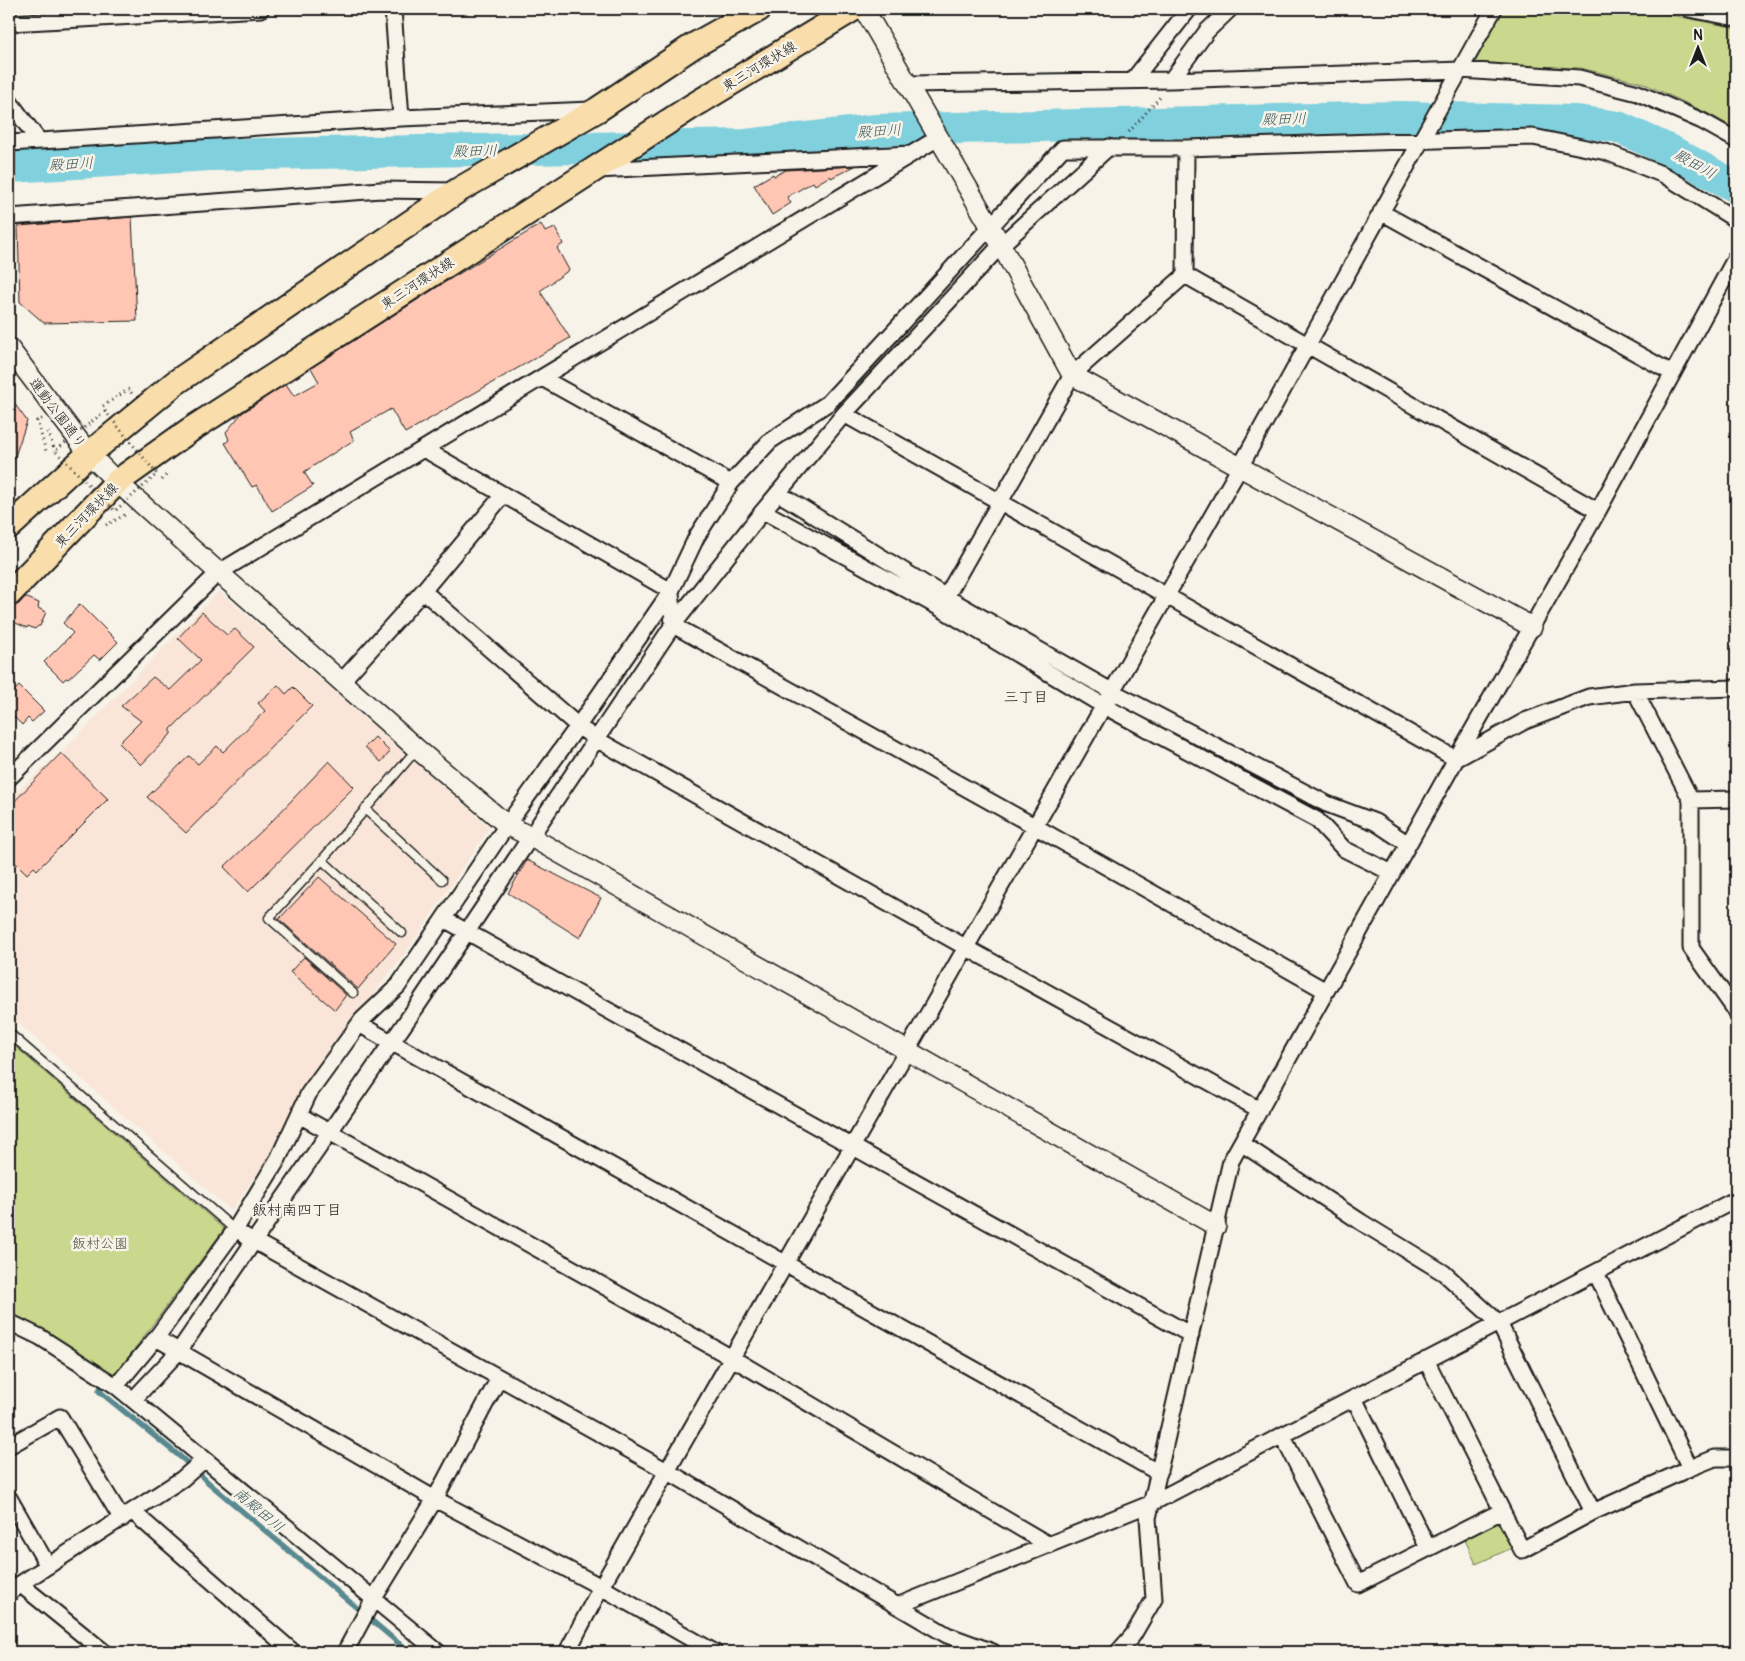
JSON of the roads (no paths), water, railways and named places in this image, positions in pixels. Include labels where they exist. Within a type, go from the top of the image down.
[{"type":"main road","points":[[9,527],[89,454],[175,383],[458,191],[592,113],[693,46],[759,9]]},
{"type":"main road","name":"東三河環状線","points":[[9,594],[117,482],[190,430],[598,166],[853,9]]},
{"type":"street","points":[[9,23],[150,12],[261,9]]},
{"type":"street","points":[[393,9],[401,118]]},
{"type":"street","points":[[864,9],[1001,245],[1072,374],[1532,627]]},
{"type":"street","points":[[1133,80],[1189,9]]},
{"type":"street","points":[[1167,86],[1207,31],[1230,9]]},
{"type":"street","points":[[567,1652],[601,1587],[1240,467],[1494,9]]},
{"type":"street","points":[[1689,9],[1736,18]]},
{"type":"street","points":[[912,91],[1133,80],[1167,86],[1459,74],[1579,78],[1638,92],[1702,121],[1736,140]]},
{"type":"street","points":[[9,101],[39,141]]},
{"type":"street","points":[[9,143],[401,118],[592,113]]},
{"type":"street","points":[[116,1386],[156,1338],[235,1230],[278,1159],[309,1093],[359,1024],[398,986],[507,825],[671,592],[697,536],[731,482],[770,441],[828,403],[1063,148],[1186,148],[1533,137],[1606,152],[1664,175],[1736,220]]},
{"type":"street","points":[[9,778],[218,573],[938,138]]},
{"type":"street","points":[[133,1400],[179,1351],[467,932],[673,625],[763,511],[844,414],[1001,245],[1109,147]]},
{"type":"street","points":[[943,602],[1072,374],[1185,276],[1186,148]]},
{"type":"street","points":[[598,166],[913,154]]},
{"type":"street","points":[[9,217],[381,190],[458,191]]},
{"type":"street","points":[[1381,212],[1672,373]]},
{"type":"street","points":[[1118,1652],[1134,1636],[1154,1599],[1148,1518],[1231,1161],[1408,844],[1598,511],[1736,257]]},
{"type":"street","points":[[1185,276],[1598,511]]},
{"type":"street","name":"運動公園通り","points":[[9,348],[89,454],[117,482],[417,749],[507,825],[1216,1226]]},
{"type":"street","points":[[542,378],[731,482]]},
{"type":"street","points":[[844,414],[1456,759]]},
{"type":"street","points":[[424,449],[671,592]]},
{"type":"street","points":[[778,493],[1104,706],[1317,820],[1344,849],[1392,874]]},
{"type":"street","points":[[342,682],[423,591],[503,495]]},
{"type":"street","points":[[763,511],[943,602],[1327,804],[1375,822],[1408,844]]},
{"type":"street","points":[[423,591],[578,726],[596,739],[966,948],[1260,1110]]},
{"type":"street","points":[[671,592],[673,625]]},
{"type":"street","points":[[673,625],[1036,826],[1326,991]]},
{"type":"street","points":[[1456,759],[1526,721],[1589,697],[1635,690],[1736,688]]},
{"type":"street","points":[[1635,690],[1691,800],[1691,948],[1736,1011]]},
{"type":"street","points":[[1691,800],[1736,798]]},
{"type":"street","points":[[444,919],[1191,1336]]},
{"type":"street","points":[[359,1024],[1158,1473]]},
{"type":"street","points":[[298,1115],[732,1358],[1050,1545]]},
{"type":"street","points":[[1241,1143],[1444,1274],[1499,1323],[1593,1512]]},
{"type":"street","points":[[898,1606],[1152,1503],[1731,1202],[1736,1202]]},
{"type":"street","points":[[235,1230],[667,1471],[947,1636],[993,1652]]},
{"type":"street","points":[[1596,1272],[1690,1468]]},
{"type":"street","points":[[9,1322],[40,1337],[116,1386],[371,1603],[438,1652]]},
{"type":"street","points":[[156,1338],[435,1499],[601,1587],[714,1652]]},
{"type":"street","points":[[1426,1360],[1522,1550],[1593,1512],[1690,1468],[1715,1458],[1736,1458]]},
{"type":"street","points":[[346,1652],[371,1603],[435,1499],[499,1378]]},
{"type":"street","points":[[1354,1398],[1428,1548]]},
{"type":"street","points":[[9,1446],[60,1417],[127,1516],[293,1652]]},
{"type":"street","points":[[1282,1435],[1358,1584],[1502,1511]]},
{"type":"street","points":[[104,1652],[14,1589],[127,1516],[187,1475],[202,1461]]},
{"type":"street","points":[[9,1498],[48,1566]]},
{"type":"lane","points":[[353,993],[269,918],[322,860],[417,749]]},
{"type":"lane","points":[[365,809],[442,880]]},
{"type":"lane","points":[[322,860],[402,933]]},
{"type":"lane","points":[[9,1033],[235,1230]]},
{"type":"waterway","name":"殿田川","points":[[9,167],[210,155],[746,145],[876,130],[1400,117],[1577,121],[1618,127],[1671,151],[1736,187]]},
{"type":"waterway","name":"南殿田川","points":[[102,1385],[99,1391],[183,1459],[409,1652]]},
{"type":"district","name":"三丁目","points":[[1026,697]]},
{"type":"district","name":"飯村南四丁目","points":[[297,1210]]},
{"type":"park label","name":"飯村公園","points":[[100,1243]]}]
